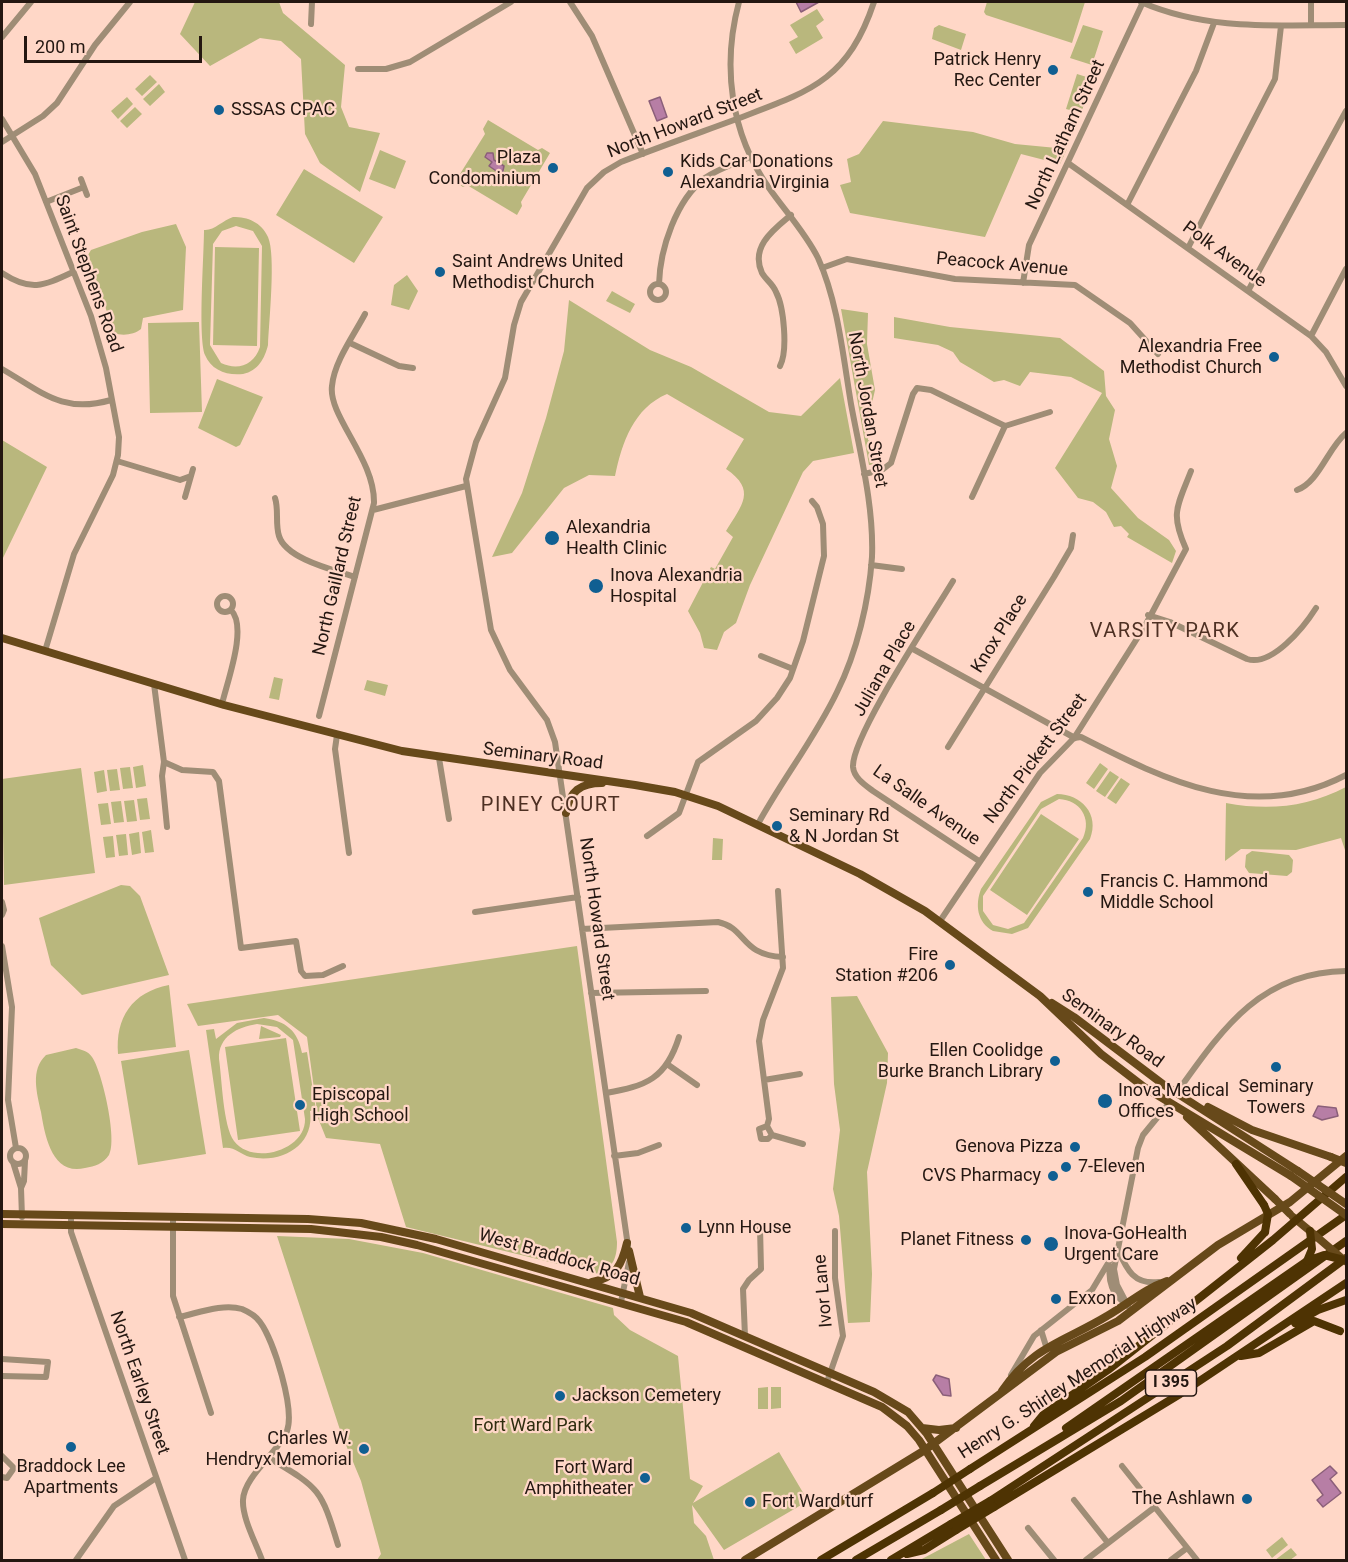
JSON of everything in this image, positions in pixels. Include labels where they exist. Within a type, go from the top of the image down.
[{"type":"highway","points":[[1211,1288],[1265,1232],[1268,1215],[1264,1205],[1236,1164]]},
{"type":"highway","points":[[1029,1434],[1043,1415],[1108,1370],[1211,1288],[1293,1217],[1347,1177]]},
{"type":"highway","name":"Henry G. Shirley Memorial Highway","points":[[821,1560],[1029,1434],[1229,1301],[1347,1215]]},
{"type":"highway","points":[[1306,1261],[1312,1249],[1310,1232]]},
{"type":"highway","points":[[856,1560],[1121,1401],[1347,1240]]},
{"type":"highway","points":[[1009,1468],[1306,1261],[1319,1256],[1346,1260]]},
{"type":"highway","name":"I 395","points":[[992,1504],[1235,1340],[1346,1260]]},
{"type":"highway","points":[[894,1558],[924,1550],[954,1527],[1116,1433],[1347,1282]]},
{"type":"highway","points":[[1234,1358],[1318,1310],[1347,1300]]},
{"type":"highway","points":[[1234,1358],[1259,1353],[1314,1321],[1324,1322],[1340,1331]]},
{"type":"main road","name":"Seminary Road","points":[[2,638],[222,704],[338,735],[439,758],[561,773],[687,795],[758,825],[890,890],[940,921],[1040,996],[1074,1017],[1295,1173],[1347,1215]]},
{"type":"main road","points":[[566,813],[573,793],[581,786],[621,782]]},
{"type":"main road","name":"Seminary Road","points":[[1040,996],[1068,1025],[1106,1058],[1170,1102],[1347,1204]]},
{"type":"main road","points":[[1068,1025],[1074,1017]]},
{"type":"main road","points":[[1174,1089],[1252,1130],[1347,1163]]},
{"type":"main road","points":[[1170,1102],[1293,1217],[1346,1260]]},
{"type":"main road","points":[[1001,1392],[1012,1387],[1056,1352],[1110,1326],[1158,1293],[1169,1280],[1218,1245],[1290,1202],[1347,1156]]},
{"type":"main road","name":"West Braddock Road","points":[[2,1214],[308,1219],[384,1227],[623,1292],[691,1313],[890,1399],[922,1428],[1008,1560]]},
{"type":"main road","name":"West Braddock Road","points":[[2,1224],[311,1229],[381,1237],[621,1302],[710,1332],[827,1382],[894,1414],[926,1450],[996,1560]]},
{"type":"main road","points":[[590,1283],[609,1277],[616,1271],[628,1247]]},
{"type":"main road","points":[[628,1247],[640,1297]]},
{"type":"main road","points":[[745,1560],[926,1450],[1001,1392],[1023,1366],[1047,1347],[1099,1321],[1153,1286],[1169,1280]]},
{"type":"main road","points":[[922,1428],[939,1430],[957,1428]]},
{"type":"street","points":[[2,37],[31,2]]},
{"type":"street","points":[[2,142],[44,116],[65,94],[95,45],[130,2]]},
{"type":"street","points":[[311,24],[312,2]]},
{"type":"street","points":[[358,69],[386,69],[410,62],[511,2]]},
{"type":"street","points":[[570,2],[592,36],[643,154]]},
{"type":"street","name":"North Jordan Street","points":[[739,2],[732,31],[730,62],[736,119],[767,186],[810,244],[822,268],[831,296],[864,474],[871,535],[871,565],[855,645],[843,680],[825,715],[758,825]]},
{"type":"street","name":"North Howard Street","points":[[621,1302],[628,1275],[628,1247],[561,773],[547,720],[510,670],[491,630],[484,600],[480,554],[466,486],[472,454],[505,378],[520,302],[587,188],[610,168],[791,99],[829,76],[854,47],[874,2]]},
{"type":"street","points":[[1142,2],[1178,15],[1214,23],[1281,26],[1347,25]]},
{"type":"street","name":"North Latham Street","points":[[1023,283],[1029,245],[1142,2]]},
{"type":"street","points":[[1311,2],[1311,25]]},
{"type":"street","points":[[1127,205],[1196,71],[1214,23]]},
{"type":"street","points":[[1188,248],[1275,79],[1281,26]]},
{"type":"street","points":[[1248,291],[1347,111]]},
{"type":"street","name":"Saint Stephens Road","points":[[2,119],[32,167],[97,336],[118,437],[117,461],[108,487],[71,562],[45,651]]},
{"type":"street","points":[[659,284],[664,249],[690,193],[712,173],[752,156]]},
{"type":"street","name":"Polk Avenue","points":[[1068,163],[1311,336],[1326,352],[1347,386]]},
{"type":"street","points":[[81,178],[87,195]]},
{"type":"street","points":[[46,202],[84,187]]},
{"type":"street","points":[[780,366],[785,347],[780,302],[775,289],[763,274],[758,259],[766,236],[791,216]]},
{"type":"street","name":"Peacock Avenue","points":[[822,268],[847,260],[955,279],[1064,284],[1079,287],[1130,323],[1158,354]]},
{"type":"street","points":[[1311,336],[1347,269]]},
{"type":"street","points":[[2,273],[22,286],[33,286],[73,272]]},
{"type":"street","name":"North Gaillard Street","points":[[320,716],[373,510],[374,488],[369,470],[332,393],[334,376],[365,314]]},
{"type":"street","points":[[350,343],[399,366],[413,368]]},
{"type":"street","points":[[2,369],[69,405],[90,405],[111,400]]},
{"type":"street","points":[[864,474],[882,470],[891,463],[913,394],[918,388],[923,387],[1005,426],[1050,412]]},
{"type":"street","points":[[972,497],[1005,426]]},
{"type":"street","points":[[1297,490],[1308,484],[1329,452],[1347,433]]},
{"type":"street","points":[[117,461],[180,480]]},
{"type":"street","name":"North Pickett Street","points":[[940,921],[1040,773],[1074,738],[1129,652],[1186,549],[1176,527],[1175,512],[1191,471]]},
{"type":"street","points":[[192,472],[186,494],[180,480],[192,472]]},
{"type":"street","points":[[373,510],[466,486]]},
{"type":"street","points":[[275,498],[279,536],[287,548],[314,563],[355,577]]},
{"type":"street","points":[[647,836],[679,813],[699,762],[764,713],[784,688],[803,641],[824,556],[823,524],[817,507],[812,501]]},
{"type":"street","name":"Knox Place","points":[[948,747],[1071,548],[1072,535]]},
{"type":"street","points":[[871,565],[902,569]]},
{"type":"street","name":"Juliana Place","points":[[856,775],[853,767],[858,748],[896,673],[913,649],[953,581]]},
{"type":"street","points":[[1148,615],[1170,622],[1258,661],[1274,653],[1297,633],[1316,608]]},
{"type":"street","points":[[222,704],[238,634],[236,617],[231,610]]},
{"type":"street","points":[[913,649],[1087,745],[1097,745],[1182,784],[1250,798],[1295,795],[1322,788],[1347,775]]},
{"type":"street","points":[[761,656],[793,669]]},
{"type":"street","points":[[154,684],[164,762],[162,776],[167,827]]},
{"type":"street","points":[[338,735],[335,749],[349,853]]},
{"type":"street","points":[[439,758],[449,819]]},
{"type":"street","points":[[164,762],[182,770],[213,772],[219,781],[241,948],[296,941],[302,971],[307,976],[323,975],[343,966]]},
{"type":"street","name":"La Salle Avenue","points":[[856,775],[873,791],[979,861]]},
{"type":"street","points":[[778,891],[777,905],[783,957],[781,974],[760,1031],[759,1051],[769,1119],[767,1126],[772,1135],[803,1144]]},
{"type":"street","points":[[475,912],[578,897]]},
{"type":"street","points":[[2,902],[4,910],[2,915]]},
{"type":"street","points":[[582,929],[718,922],[730,927],[752,949],[769,956],[783,957]]},
{"type":"street","points":[[2,946],[12,1007],[8,1100],[16,1148],[11,1160],[21,1188],[22,1224]]},
{"type":"street","points":[[1174,1089],[1220,1033],[1256,999],[1300,978],[1347,971]]},
{"type":"street","points":[[591,993],[706,991]]},
{"type":"street","points":[[606,1093],[642,1086],[659,1074],[668,1064],[679,1037]]},
{"type":"street","points":[[668,1064],[697,1084]]},
{"type":"street","points":[[764,1080],[800,1074]]},
{"type":"street","points":[[1131,1311],[1115,1279],[1117,1247],[1141,1142],[1170,1102]]},
{"type":"street","points":[[767,1126],[759,1129],[759,1136],[764,1140],[772,1135]]},
{"type":"street","points":[[615,1156],[638,1153],[659,1145]]},
{"type":"street","points":[[16,1148],[26,1152],[24,1181],[21,1188]]},
{"type":"street","points":[[2,1158],[18,1165],[26,1161]]},
{"type":"street","name":"North Earley Street","points":[[71,1215],[78,1254],[185,1560]]},
{"type":"street","points":[[173,1216],[171,1281],[179,1317],[211,1413]]},
{"type":"street","points":[[745,1336],[743,1289],[748,1280],[761,1269],[760,1227]]},
{"type":"street","name":"Ivor Lane","points":[[827,1382],[843,1332],[835,1278],[835,1231]]},
{"type":"street","points":[[1001,1392],[1027,1345],[1041,1330],[1085,1297],[1110,1262],[1117,1247]]},
{"type":"street","points":[[1117,1247],[1126,1269],[1136,1279],[1153,1283],[1169,1280]]},
{"type":"street","points":[[1110,1262],[1112,1287],[1126,1303]]},
{"type":"street","points":[[179,1317],[239,1308],[250,1313],[262,1324],[284,1383],[290,1409],[287,1431],[246,1488],[243,1500],[262,1560]]},
{"type":"street","points":[[1041,1330],[1047,1347],[1056,1352]]},
{"type":"street","points":[[2,1359],[48,1362],[46,1377],[2,1376]]},
{"type":"street","points":[[2,1456],[14,1468],[7,1478],[2,1477]]},
{"type":"street","points":[[269,1458],[317,1489],[338,1545]]},
{"type":"street","points":[[1122,1466],[1197,1560]]},
{"type":"street","points":[[76,1560],[114,1506],[156,1478]]},
{"type":"street","points":[[1074,1500],[1108,1543]]},
{"type":"street","points":[[1086,1560],[1155,1507]]},
{"type":"street","points":[[1028,1528],[1054,1560]]},
{"type":"street","points":[[1171,1560],[1187,1548]]},
{"type":"green space","points":[[195,2],[279,2],[283,13],[345,65],[341,107],[349,127],[380,133],[360,192],[320,163],[305,134],[301,59],[281,41],[260,38],[210,66],[180,34]]},
{"type":"green space","points":[[987,2],[1085,2],[1072,43],[986,15],[984,12]]},
{"type":"green space","points":[[817,9],[824,20],[816,26],[823,38],[796,54],[789,42],[798,37],[790,25]]},
{"type":"green space","points":[[939,25],[966,34],[961,50],[932,39],[934,28]]},
{"type":"green space","points":[[1083,25],[1103,31],[1092,65],[1070,58]]},
{"type":"green space","points":[[1077,74],[1093,79],[1081,113],[1066,109]]},
{"type":"green space","points":[[150,75],[157,82],[142,96],[135,89]]},
{"type":"green space","points":[[159,84],[165,92],[150,106],[143,99]]},
{"type":"green space","points":[[127,97],[133,104],[118,119],[111,111]]},
{"type":"green space","points":[[135,107],[142,114],[127,128],[120,121]]},
{"type":"green space","points":[[488,120],[538,150],[542,148],[550,153],[521,202],[522,206],[517,215],[467,185],[463,187],[455,182],[485,134],[483,129]]},
{"type":"green space","points":[[883,121],[973,132],[1015,144],[1067,149],[1060,164],[1021,154],[985,237],[850,213],[840,185],[851,182],[847,159],[859,154]]},
{"type":"green space","points":[[380,150],[406,161],[395,189],[369,179]]},
{"type":"green space","points":[[304,169],[383,217],[354,263],[276,215]]},
{"type":"green space","points":[[229,218],[249,219],[258,224],[268,237],[272,258],[268,345],[260,363],[253,370],[243,374],[226,373],[215,368],[205,355],[203,345],[204,230],[211,229]],"holes":[[[236,226],[253,231],[262,246],[260,347],[254,358],[245,365],[227,365],[221,363],[210,345],[213,244],[222,231]]]},
{"type":"green space","points":[[176,224],[186,247],[183,310],[143,318],[141,329],[135,333],[124,335],[114,333],[88,255],[91,250],[142,232]]},
{"type":"green space","points":[[215,247],[259,248],[257,346],[213,345]]},
{"type":"green space","points":[[407,275],[418,291],[409,310],[391,305],[394,285]]},
{"type":"green space","points":[[612,291],[635,304],[630,313],[606,301]]},
{"type":"green space","points":[[569,300],[650,350],[691,367],[769,412],[801,416],[840,378],[854,453],[813,461],[803,472],[750,585],[736,623],[724,632],[717,650],[704,648],[700,633],[688,611],[711,567],[715,569],[733,537],[726,531],[741,505],[744,491],[736,477],[726,469],[744,439],[667,394],[646,408],[631,428],[621,451],[615,476],[589,475],[564,488],[512,553],[492,557],[522,493],[546,418],[564,351]]},
{"type":"green space","points":[[841,309],[868,313],[867,344],[875,390],[869,416],[868,440],[877,443],[878,464],[869,465]]},
{"type":"green space","points":[[894,317],[950,327],[1060,338],[1104,371],[1106,396],[1115,410],[1109,439],[1117,466],[1111,488],[1138,518],[1169,540],[1176,551],[1172,563],[1127,537],[1129,534],[1121,526],[1114,527],[1106,512],[1093,502],[1078,498],[1055,468],[1102,393],[1071,377],[1030,372],[1020,386],[1004,380],[994,382],[960,362],[953,352],[938,345],[894,338]]},
{"type":"green space","points":[[199,322],[202,412],[150,413],[148,323]]},
{"type":"green space","points":[[217,379],[263,397],[240,445],[236,447],[198,428]]},
{"type":"green space","points":[[2,440],[47,467],[2,560]]},
{"type":"green space","points":[[274,677],[283,679],[279,700],[269,698]]},
{"type":"green space","points":[[367,680],[388,685],[385,696],[364,690]]},
{"type":"green space","points":[[1100,763],[1108,769],[1094,789],[1086,783]]},
{"type":"green space","points":[[143,765],[146,786],[136,788],[133,767]]},
{"type":"green space","points":[[130,767],[133,788],[123,789],[120,768]]},
{"type":"green space","points":[[81,768],[95,873],[4,885],[2,779]]},
{"type":"green space","points":[[117,769],[120,790],[110,791],[107,770]]},
{"type":"green space","points":[[104,770],[107,791],[97,793],[94,772]]},
{"type":"green space","points":[[1110,771],[1119,777],[1105,797],[1096,791]]},
{"type":"green space","points":[[1121,778],[1130,784],[1116,804],[1107,798]]},
{"type":"green space","points":[[1346,787],[1346,853],[1341,838],[1296,850],[1241,849],[1225,861],[1226,803],[1258,807],[1288,806],[1317,799]]},
{"type":"green space","points":[[1057,794],[1066,795],[1081,802],[1086,807],[1092,821],[1090,839],[1028,928],[1012,934],[993,931],[984,923],[979,913],[978,901],[981,889],[1041,802]],"holes":[[[1059,799],[1078,807],[1085,817],[1083,838],[1024,923],[1008,929],[993,925],[983,911],[983,896],[1041,809]]]},
{"type":"green space","points":[[147,798],[150,819],[140,820],[137,799]]},
{"type":"green space","points":[[134,800],[137,821],[127,822],[124,801]]},
{"type":"green space","points":[[121,801],[124,822],[114,823],[111,802]]},
{"type":"green space","points":[[108,803],[111,824],[101,825],[98,804]]},
{"type":"green space","points":[[1041,814],[1079,839],[1027,915],[990,890]]},
{"type":"green space","points":[[151,830],[154,852],[145,853],[142,832]]},
{"type":"green space","points":[[139,832],[141,853],[132,855],[129,834]]},
{"type":"green space","points":[[126,834],[128,855],[119,856],[116,835]]},
{"type":"green space","points":[[113,836],[115,857],[106,858],[103,837]]},
{"type":"green space","points":[[713,838],[723,839],[722,860],[712,860]]},
{"type":"green space","points":[[1252,851],[1289,855],[1293,860],[1292,872],[1287,876],[1249,873],[1245,867],[1246,855]]},
{"type":"green space","points":[[121,885],[130,886],[140,896],[169,975],[82,995],[51,965],[39,918]]},
{"type":"green space","points":[[577,946],[617,1242],[613,1261],[599,1274],[406,1227],[380,1144],[326,1138],[318,1118],[307,1037],[278,1015],[198,1026],[187,1004]]},
{"type":"green space","points":[[169,985],[176,1047],[118,1054],[120,1029],[128,1009],[145,994]]},
{"type":"green space","points":[[857,996],[888,1053],[887,1083],[867,1172],[872,1274],[870,1322],[848,1323],[839,1216],[833,1189],[840,1130],[834,1084],[831,997]]},
{"type":"green space","points":[[264,1018],[272,1019],[290,1028],[302,1053],[307,1052],[316,1110],[310,1111],[307,1134],[301,1143],[284,1155],[273,1158],[250,1157],[230,1148],[223,1148],[206,1030],[214,1029],[216,1039],[237,1023]],"holes":[[[257,1024],[277,1027],[293,1040],[305,1119],[303,1130],[297,1139],[277,1151],[253,1152],[243,1149],[234,1141],[227,1125],[220,1051],[225,1039],[242,1028]]]},
{"type":"green space","points":[[261,1026],[281,1035],[280,1037],[259,1039]]},
{"type":"green space","points":[[286,1038],[300,1131],[238,1140],[225,1047]]},
{"type":"green space","points":[[76,1048],[89,1053],[96,1065],[108,1106],[112,1135],[109,1155],[104,1161],[85,1168],[74,1169],[65,1166],[52,1152],[45,1132],[36,1075],[46,1055]]},
{"type":"green space","points":[[189,1050],[206,1154],[138,1165],[121,1061]]},
{"type":"green space","name":"Fort Ward Park","points":[[277,1236],[349,1239],[423,1253],[613,1308],[614,1315],[630,1330],[678,1356],[690,1479],[703,1486],[693,1503],[779,1452],[808,1501],[724,1550],[692,1505],[694,1523],[706,1536],[714,1560],[377,1560],[381,1554],[361,1481],[341,1433]]},
{"type":"green space","points":[[768,1387],[768,1409],[758,1409],[758,1388]]},
{"type":"green space","points":[[771,1387],[781,1387],[781,1408],[771,1409]]},
{"type":"green space","points":[[969,1534],[986,1560],[920,1560]]},
{"type":"green space","points":[[1282,1537],[1288,1545],[1272,1558],[1266,1550]]},
{"type":"green space","points":[[1291,1548],[1297,1555],[1290,1560],[1275,1560]]},
{"type":"shaded area","points":[[796,2],[819,2],[801,12]]},
{"type":"shaded area","points":[[660,97],[667,117],[657,121],[649,101]]},
{"type":"shaded area","points":[[487,153],[493,153],[494,160],[504,166],[502,175],[489,166],[492,162],[485,157]]},
{"type":"shaded area","points":[[1318,1106],[1336,1108],[1338,1116],[1322,1120],[1313,1116]]},
{"type":"shaded area","points":[[936,1375],[949,1379],[951,1396],[943,1395],[933,1380]]},
{"type":"shaded area","points":[[1330,1466],[1337,1473],[1330,1479],[1341,1493],[1323,1507],[1317,1500],[1323,1495],[1312,1480]]},
{"type":"place","name":"Patrick Henry Rec Center","points":[[1053,70]]},
{"type":"place","name":"SSSAS CPAC","points":[[219,110]]},
{"type":"place","name":"Plaza Condominium","points":[[553,168]]},
{"type":"place","name":"Kids Car Donations Alexandria Virginia","points":[[668,172]]},
{"type":"place","name":"Saint Andrews United Methodist Church","points":[[440,272]]},
{"type":"place","name":"Alexandria Free Methodist Church","points":[[1274,357]]},
{"type":"place","name":"Alexandria Health Clinic","points":[[552,538]]},
{"type":"place","name":"Inova Alexandria Hospital","points":[[596,586]]},
{"type":"place","name":"Seminary Rd & N Jordan St","points":[[777,826]]},
{"type":"place","name":"Francis C. Hammond Middle School","points":[[1088,892]]},
{"type":"place","name":"Fire Station #206","points":[[950,965]]},
{"type":"place","name":"Ellen Coolidge Burke Branch Library","points":[[1055,1061]]},
{"type":"place","name":"Seminary Towers","points":[[1276,1067]]},
{"type":"place","name":"Inova Medical Offices","points":[[1105,1101]]},
{"type":"place","name":"Episcopal High School","points":[[300,1105]]},
{"type":"place","name":"Genova Pizza","points":[[1075,1147]]},
{"type":"place","name":"7-Eleven","points":[[1066,1167]]},
{"type":"place","name":"CVS Pharmacy","points":[[1053,1176]]},
{"type":"place","name":"Lynn House","points":[[686,1228]]},
{"type":"place","name":"Planet Fitness","points":[[1026,1240]]},
{"type":"place","name":"Inova-GoHealth Urgent Care","points":[[1051,1244]]},
{"type":"place","name":"Exxon","points":[[1056,1299]]},
{"type":"place","name":"Jackson Cemetery","points":[[560,1396]]},
{"type":"place","name":"Braddock Lee Apartments","points":[[71,1447]]},
{"type":"place","name":"Charles W. Hendryx Memorial","points":[[364,1449]]},
{"type":"place","name":"Fort Ward Amphitheater","points":[[645,1478]]},
{"type":"place","name":"The Ashlawn","points":[[1247,1499]]},
{"type":"place","name":"Fort Ward turf","points":[[750,1502]]},
{"type":"district","name":"VARSITY PARK","points":[[1165,632]]},
{"type":"district","name":"PINEY COURT","points":[[551,806]]}]
